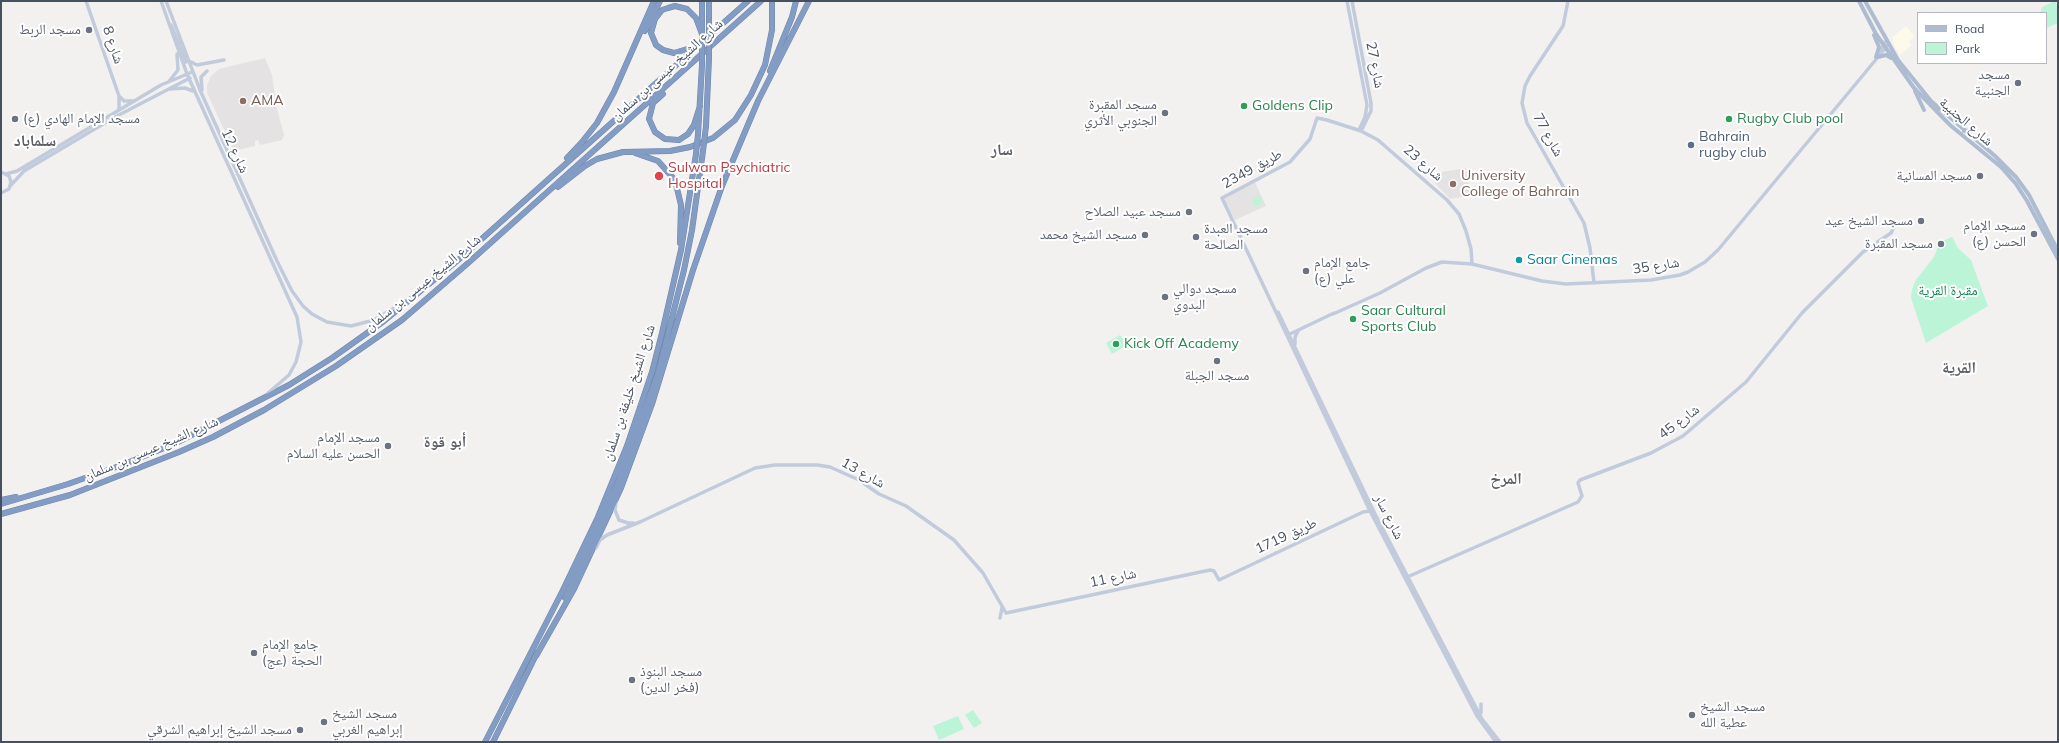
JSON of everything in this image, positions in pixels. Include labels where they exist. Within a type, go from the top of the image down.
[{"type":"highway","points":[[626,67],[654,1]]},
{"type":"highway","points":[[540,185],[587,137],[614,92],[660,1]]},
{"type":"highway","name":"شارع الشيخ خليفة بن سلمان","points":[[485,742],[562,592],[612,483],[652,372],[685,230],[696,154],[702,65],[702,1]]},
{"type":"highway","name":"شارع الشيخ خليفة بن سلمان","points":[[493,742],[591,546],[617,485],[658,373],[684,270],[703,151],[706,126],[710,1]]},
{"type":"highway","points":[[734,13],[743,1]]},
{"type":"highway","name":"شارع الشيخ عيسى بن سلمان","points":[[1,504],[26,495],[68,484],[144,457],[244,410],[289,385],[332,358],[384,321],[416,294],[748,1]]},
{"type":"highway","name":"شارع الشيخ عيسى بن سلمان","points":[[1,514],[70,496],[148,466],[213,437],[297,391],[402,320],[521,217],[761,1]]},
{"type":"highway","points":[[521,217],[585,166],[597,159],[630,151],[670,151],[690,147],[712,138],[735,120],[751,95],[765,65],[772,30],[772,1]]},
{"type":"highway","points":[[536,656],[555,625],[588,561],[621,488],[644,426],[712,212],[792,17],[796,1]]},
{"type":"highway","points":[[758,102],[809,1]]},
{"type":"highway","points":[[697,46],[674,53],[663,50],[656,45],[652,33],[655,19],[662,10],[668,8],[681,8],[692,13],[702,34]]},
{"type":"highway","points":[[683,72],[654,103],[649,119],[651,126],[655,132],[665,139],[679,140],[691,132],[700,106]]},
{"type":"highway","points":[[616,154],[636,153],[647,156],[662,165],[675,180],[681,211],[677,269]]},
{"type":"highway","points":[[670,344],[684,270]]},
{"type":"highway","points":[[1,500],[26,495]]},
{"type":"highway","points":[[1,517],[70,496]]},
{"type":"main road","name":"شارع الجنبية","points":[[1859,1],[1869,21],[1886,46],[1931,101],[2016,177],[2029,195],[2058,251]]},
{"type":"main road","name":"شارع الجنبية","points":[[1865,1],[1875,17],[1886,46],[1894,61],[1914,88],[1950,125],[1991,158],[2009,176],[2025,198],[2058,260]]},
{"type":"main road","points":[[1869,21],[1879,47],[1877,57],[1888,56],[1894,61]]},
{"type":"main road","points":[[1914,88],[1924,110]]},
{"type":"main road","points":[[1964,131],[1974,131],[1976,140]]},
{"type":"street","name":"شارع 8","points":[[86,1],[119,96],[121,104],[119,110]]},
{"type":"street","name":"شارع 12","points":[[161,1],[176,47],[205,101],[289,285],[307,311],[326,322],[351,326],[374,320],[416,294]]},
{"type":"street","name":"شارع 12","points":[[166,1],[187,60],[195,92],[291,302],[300,329],[300,349],[293,369],[278,386],[244,410]]},
{"type":"street","name":"شارع 27","points":[[1347,1],[1366,105],[1363,124]]},
{"type":"street","name":"شارع 27","points":[[1352,1],[1371,103],[1371,111],[1360,130]]},
{"type":"street","name":"شارع 77","points":[[1568,1],[1567,14],[1563,26],[1530,76],[1524,91],[1522,105],[1527,123],[1584,223],[1590,248],[1594,283]]},
{"type":"street","points":[[166,17],[190,75],[210,112]]},
{"type":"street","name":"شارع 35","points":[[1288,334],[1351,306],[1434,264],[1446,262],[1472,264],[1542,281],[1566,284],[1651,280],[1680,275],[1709,258],[1752,210],[1886,46]]},
{"type":"street","points":[[6,174],[17,171],[173,78],[178,70],[176,47]]},
{"type":"street","points":[[187,60],[196,64],[224,60]]},
{"type":"street","points":[[205,101],[201,80],[203,74],[207,71]]},
{"type":"street","points":[[161,85],[190,75]]},
{"type":"street","points":[[149,99],[190,75]]},
{"type":"street","points":[[1,193],[7,191],[24,171],[190,75]]},
{"type":"street","points":[[162,92],[182,87],[195,92]]},
{"type":"street","points":[[119,96],[124,101],[134,101]]},
{"type":"street","name":"شارع 23","points":[[1317,118],[1369,134],[1397,155],[1453,207],[1463,222],[1468,236],[1472,264]]},
{"type":"street","name":"طريق 2349","points":[[1222,198],[1290,162],[1310,139],[1317,118]]},
{"type":"street","points":[[1352,128],[1363,124],[1369,134]]},
{"type":"street","points":[[1,172],[6,174],[11,179],[11,185]]},
{"type":"street","name":"شارع سار","points":[[1222,198],[1406,576],[1477,716],[1496,742]]},
{"type":"street","name":"شارع 45","points":[[1406,576],[1580,501],[1582,496],[1578,483],[1580,480],[1651,453],[1683,436],[1746,382],[1802,313],[1863,252],[1890,233],[1894,227]]},
{"type":"street","points":[[1298,353],[1295,340],[1301,329]]},
{"type":"street","name":"شارع سار","points":[[1288,334],[1370,511],[1485,723],[1500,742]]},
{"type":"street","name":"شارع 13","points":[[588,561],[604,536],[640,522],[755,468],[766,465],[796,464],[830,467],[859,480],[879,494],[906,506],[954,540],[982,570],[1007,613]]},
{"type":"street","points":[[621,488],[616,504],[616,515],[624,522],[640,522]]},
{"type":"street","name":"طريق 1719","points":[[1363,512],[1368,506]]},
{"type":"street","name":"طريق 1719","points":[[1219,580],[1363,512],[1370,511]]},
{"type":"street","name":"شارع 11","points":[[1007,613],[1210,570],[1214,571],[1219,580]]},
{"type":"street","name":"شارع 13","points":[[999,598],[1007,613]]},
{"type":"street","points":[[1000,618],[1002,613],[1001,604]]},
{"type":"street","points":[[1481,704],[1480,710],[1485,723]]},
{"type":"shaded area","points":[[1906,26],[1914,36],[1909,42],[1911,45],[1900,55],[1893,43],[1893,37]]},
{"type":"shaded area","name":"AMA","points":[[265,58],[272,75],[277,109],[284,135],[282,140],[260,145],[258,140],[255,141],[255,146],[234,151],[207,93],[207,85],[211,76],[219,69]]},
{"type":"shaded area","name":"University College of Bahrain","points":[[1466,168],[1471,195],[1450,199],[1434,182],[1433,177],[1442,172]]},
{"type":"shaded area","points":[[1255,182],[1266,206],[1235,220],[1225,201],[1225,198]]},
{"type":"green space","points":[[2055,1],[2058,8],[2058,23],[2047,28],[2047,12],[2040,12],[2042,7]]},
{"type":"green space","points":[[1257,196],[1262,201],[1257,206],[1252,201]]},
{"type":"green space","name":"مقبرة القرية","points":[[1952,237],[1958,248],[1971,260],[1988,306],[1926,343],[1911,298],[1912,290],[1915,281],[1934,257],[1940,242]]},
{"type":"green space","name":"Kick Off Academy","points":[[1120,335],[1127,345],[1112,354],[1106,343]]},
{"type":"green space","points":[[973,710],[982,723],[974,728],[965,715]]},
{"type":"green space","points":[[958,716],[964,729],[939,740],[933,726]]},
{"type":"place","name":"مسجد الربط","points":[[89,30]]},
{"type":"place","name":"مسجد الجنبية","points":[[2018,83]]},
{"type":"place","name":"AMA","points":[[243,101]]},
{"type":"place","name":"Goldens Clip","points":[[1244,106]]},
{"type":"place","name":"مسجد المقبرة الجنوبي الأثري","points":[[1165,113]]},
{"type":"place","name":"مسجد الإمام الهادي (ع)","points":[[15,119]]},
{"type":"place","name":"Rugby Club pool","points":[[1729,119]]},
{"type":"place","name":"Bahrain rugby club","points":[[1691,145]]},
{"type":"place","name":"Sulwan Psychiatric Hospital","points":[[659,176]]},
{"type":"place","name":"مسجد المسانية","points":[[1980,176]]},
{"type":"place","name":"University College of Bahrain","points":[[1453,184]]},
{"type":"place","name":"مسجد عبيد الصلاح","points":[[1189,212]]},
{"type":"place","name":"مسجد الشيخ عيد","points":[[1921,221]]},
{"type":"place","name":"مسجد الإمام الحسن (ع)","points":[[2034,234]]},
{"type":"place","name":"مسجد الشيخ محمد","points":[[1145,235]]},
{"type":"place","name":"مسجد العبدة الصالحة","points":[[1196,237]]},
{"type":"place","name":"مسجد المقبرة","points":[[1941,244]]},
{"type":"place","name":"Saar Cinemas","points":[[1519,260]]},
{"type":"place","name":"جامع الإمام علي (ع)","points":[[1306,271]]},
{"type":"place","name":"مسجد دوالي البدوي","points":[[1165,297]]},
{"type":"place","name":"Saar Cultural Sports Club","points":[[1353,319]]},
{"type":"place","name":"Kick Off Academy","points":[[1116,344]]},
{"type":"place","name":"مسجد الجبلة","points":[[1217,361]]},
{"type":"place","name":"مسجد الإمام الحسن عليه السلام","points":[[388,446]]},
{"type":"place","name":"جامع الإمام الحجة (عج)","points":[[254,653]]},
{"type":"place","name":"مسجد البنوذ (فخر الدين)","points":[[632,680]]},
{"type":"place","name":"مسجد الشيخ عطية الله","points":[[1692,715]]},
{"type":"place","name":"مسجد الشيخ إبراهيم الغربي","points":[[324,722]]},
{"type":"place","name":"مسجد الشيخ إبراهيم الشرقي","points":[[300,730]]},
{"type":"district","name":"سلماباد","points":[[35,141]]},
{"type":"district","name":"سار","points":[[1002,150]]},
{"type":"district","name":"القرية","points":[[1959,368]]},
{"type":"district","name":"أبو قوة","points":[[445,442]]},
{"type":"district","name":"المرخ","points":[[1506,479]]}]
